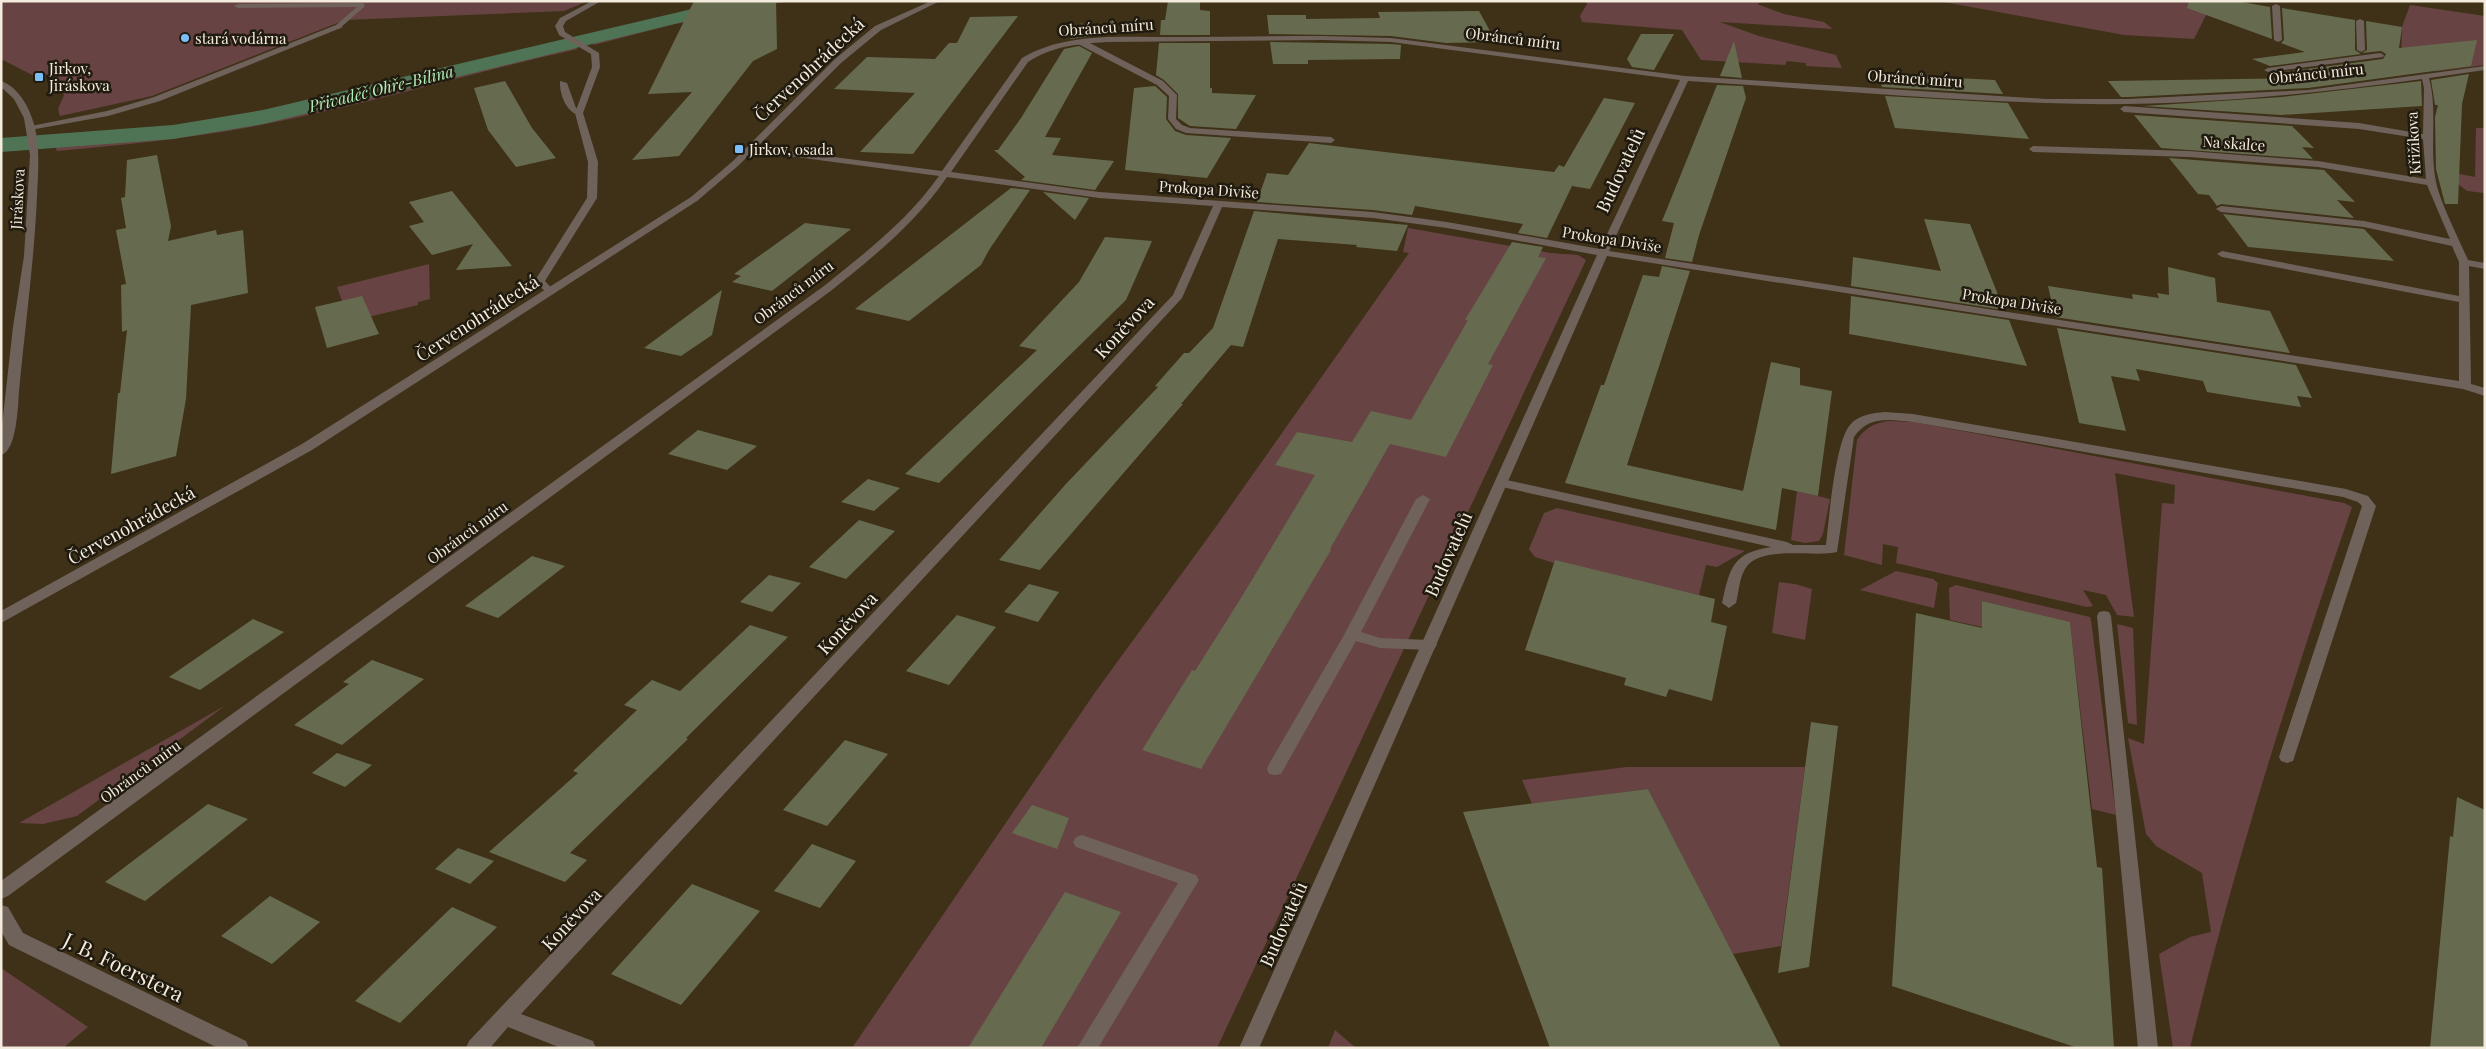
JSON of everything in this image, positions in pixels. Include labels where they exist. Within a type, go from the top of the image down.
[{"type":"street","points":[[550,292],[539,282],[592,198],[593,162],[579,113],[596,67],[594,53],[562,33],[559,26],[563,20],[598,1]]},
{"type":"street","name":"Červenohrádecká","points":[[1,618],[307,447],[694,200],[751,148],[838,61],[878,28],[938,1]]},
{"type":"street","points":[[29,129],[108,113],[157,99],[339,27],[363,5],[238,6]]},
{"type":"street","points":[[2276,6],[2278,40]]},
{"type":"street","points":[[2360,21],[2362,50]]},
{"type":"street","name":"Obránců míru","points":[[1,892],[828,288],[894,234],[932,194],[1025,60],[1044,49],[1081,42],[1207,38],[1391,40],[1685,78],[2046,101],[2128,101],[2308,92],[2485,68]]},
{"type":"street","points":[[1081,42],[1160,83],[1173,95],[1172,120],[1178,128],[1331,140]]},
{"type":"street","points":[[2268,70],[2380,55]]},
{"type":"street","name":"Křižíkova","points":[[2425,76],[2428,88],[2427,137],[2431,182],[2464,262],[2465,386]]},
{"type":"street","name":"Budovatelů","points":[[1249,1048],[1603,253],[1685,78]]},
{"type":"street","name":"Jiráskova","points":[[1,83],[18,98],[29,129],[34,153],[29,256],[19,327],[10,430],[1,451]]},
{"type":"street","points":[[563,83],[572,109],[579,113]]},
{"type":"street","points":[[2046,101],[2102,108],[2350,125],[2427,137]]},
{"type":"street","name":"Prokopa Diviše","points":[[751,148],[1099,195],[1373,215],[1447,225],[1603,253],[2465,386]]},
{"type":"street","name":"Na skalce","points":[[2033,149],[2189,154],[2318,164],[2431,182]]},
{"type":"street","name":"Koněvova","points":[[476,1048],[1178,296],[1218,205]]},
{"type":"street","points":[[2221,209],[2364,224],[2457,244]]},
{"type":"street","points":[[2222,254],[2465,300]]},
{"type":"street","points":[[2464,262],[2485,266]]},
{"type":"street","points":[[2465,386],[2485,392]]},
{"type":"street","points":[[1730,603],[1740,565],[1748,557],[1761,552],[1832,549],[1848,437],[1854,425],[1861,420],[1877,417],[1913,418],[2346,493],[2363,499],[2369,506],[2287,757]]},
{"type":"street","points":[[1502,483],[1802,550]]},
{"type":"street","points":[[1275,768],[1352,635],[1423,499]]},
{"type":"street","points":[[2104,616],[2148,1048]]},
{"type":"street","points":[[1352,635],[1380,642],[1430,645]]},
{"type":"street","points":[[1082,842],[1190,880],[1087,1048]]},
{"type":"street","name":"J. B. Foerstera","points":[[1,913],[16,939],[239,1048]]},
{"type":"street","points":[[505,1017],[586,1048]]},
{"type":"shaded area","points":[[1,1],[588,1],[564,11],[345,20],[152,96],[60,116],[58,109],[64,95],[45,73],[34,76],[1,59]]},
{"type":"shaded area","points":[[773,1],[789,1],[671,25],[594,45],[590,41],[701,15]]},
{"type":"shaded area","points":[[1586,1],[1764,1],[1757,4],[1784,14],[1824,22],[1833,29],[1720,22],[1759,36],[1836,55],[1842,68],[1806,66],[1806,63],[1787,61],[1785,65],[1701,60],[1682,30],[1582,22],[1580,16],[1587,4]]},
{"type":"shaded area","points":[[1938,1],[2213,1],[2194,39],[2124,35]]},
{"type":"shaded area","points":[[2410,5],[2485,16],[2485,65],[2438,71],[2401,58],[2402,27]]},
{"type":"shaded area","points":[[571,46],[578,49],[362,103],[261,125],[174,139],[57,151],[54,144],[184,135],[261,123]]},
{"type":"shaded area","points":[[2476,128],[2485,128],[2485,196],[2484,193],[2467,191],[2440,170],[2475,177]]},
{"type":"shaded area","points":[[1408,228],[1551,253],[1578,255],[1586,260],[1217,1048],[852,1048],[1096,691],[1215,528],[1409,253],[1403,252]]},
{"type":"shaded area","points":[[429,264],[430,299],[418,302],[418,305],[364,318],[348,318],[337,287]]},
{"type":"shaded area","points":[[1888,421],[1914,422],[2344,503],[2352,507],[2307,641],[2265,776],[2225,911],[2190,1048],[2173,1048],[2159,954],[2190,937],[2211,932],[2202,873],[2156,846],[2146,834],[2128,738],[2144,744],[2162,503],[2174,504],[2175,485],[2115,473],[2134,617],[2117,615],[2106,595],[2083,590],[2093,606],[2087,607],[1896,563],[1898,547],[1883,544],[1882,565],[1844,555],[1857,440],[1870,427]]},
{"type":"shaded area","points":[[1797,491],[1830,499],[1823,534],[1819,541],[1805,543],[1791,540]]},
{"type":"shaded area","points":[[1557,508],[1745,551],[1717,567],[1706,565],[1699,595],[1554,563],[1535,557],[1529,549],[1544,513]]},
{"type":"shaded area","points":[[1896,571],[1933,579],[1938,583],[1934,608],[1860,590]]},
{"type":"shaded area","points":[[1779,582],[1812,589],[1805,640],[1772,633]]},
{"type":"shaded area","points":[[1956,585],[2090,617],[2116,815],[2092,809],[2070,623],[1982,601],[1982,627],[1950,620],[1949,588]]},
{"type":"shaded area","points":[[2117,624],[2133,628],[2137,725],[2128,723]]},
{"type":"shaded area","points":[[226,705],[77,816],[43,824],[19,823]]},
{"type":"shaded area","points":[[1627,767],[1805,767],[1781,946],[1733,954],[1648,789],[1532,804],[1522,780]]},
{"type":"shaded area","points":[[1,968],[88,1027],[63,1048],[1,1048]]},
{"type":"shaded area","points":[[1335,1030],[1356,1048],[1328,1048]]},
{"type":"building","points":[[694,1],[776,1],[777,49],[753,61],[679,156],[632,160],[692,92],[648,94]]},
{"type":"building","points":[[1168,1],[1200,1],[1200,10],[1210,11],[1210,35],[1160,35],[1161,20],[1165,20]]},
{"type":"building","points":[[2189,1],[2236,1],[2270,7],[2272,39],[2187,8]]},
{"type":"building","points":[[2282,8],[2355,20],[2355,50],[2361,54],[2270,66],[2252,59],[2305,52],[2281,43],[2284,40]]},
{"type":"building","points":[[1479,11],[1496,42],[1446,43],[1391,36],[1269,34],[1267,15],[1306,15],[1306,19],[1380,18],[1378,12]]},
{"type":"building","points":[[1018,16],[913,154],[860,152],[915,93],[834,89],[867,57],[935,59],[949,43],[957,43],[970,17]]},
{"type":"building","points":[[2366,21],[2402,27],[2399,48],[2477,40],[2471,66],[2308,88],[2128,97],[2121,97],[2108,81],[2302,78],[2285,72],[2383,59],[2386,54],[2381,51],[2362,53],[2367,50]]},
{"type":"building","points":[[1081,23],[1102,35],[1070,39]]},
{"type":"building","points":[[1641,34],[1674,34],[1654,70],[1632,67],[1627,59]]},
{"type":"building","points":[[1734,41],[1742,78],[1720,76]]},
{"type":"building","points":[[1270,42],[1401,45],[1400,59],[1308,60],[1308,64],[1273,64]]},
{"type":"building","points":[[1159,43],[1210,43],[1210,88],[1212,88],[1212,93],[1256,95],[1236,129],[1190,126],[1178,118],[1178,94],[1156,75]]},
{"type":"building","points":[[1079,46],[1092,53],[1045,137],[1061,138],[1052,155],[1114,161],[1095,190],[1021,180],[1025,177],[994,150],[998,150],[1021,118],[1064,49]]},
{"type":"building","points":[[1878,74],[1995,80],[2003,94],[1882,87]]},
{"type":"building","points":[[2469,74],[2462,104],[2458,204],[2445,204],[2436,169],[2435,117],[2438,105],[2435,105],[2431,80]]},
{"type":"building","points":[[505,81],[532,128],[556,158],[516,167],[488,130],[474,88]]},
{"type":"building","points":[[2421,81],[2422,106],[2281,115],[2143,106],[2282,97]]},
{"type":"building","points":[[1717,85],[1743,86],[1746,98],[1699,235],[1692,262],[1665,258],[1674,223],[1662,221]]},
{"type":"building","points":[[1155,86],[1167,97],[1166,119],[1175,131],[1186,135],[1231,138],[1207,178],[1125,170],[1134,88]]},
{"type":"building","points":[[1885,96],[2008,103],[2029,139],[1895,128]]},
{"type":"building","points":[[1604,98],[1635,103],[1590,189],[1572,186],[1547,238],[1518,233],[1523,224],[1415,206],[1412,215],[1373,210],[1257,202],[1267,173],[1288,175],[1309,143],[1554,172],[1559,165],[1564,167]]},
{"type":"building","points":[[2134,115],[2292,126],[2314,148],[2302,147],[2313,159],[2161,148]]},
{"type":"building","points":[[157,155],[171,226],[168,241],[216,230],[217,235],[243,230],[248,293],[191,305],[186,399],[176,456],[111,474],[118,393],[120,393],[127,330],[122,332],[121,285],[126,284],[116,230],[126,228],[121,198],[125,197],[127,160]]},
{"type":"building","points":[[2169,158],[2324,170],[2355,202],[2337,200],[2354,218],[2221,204],[2217,206],[2209,195],[2198,194]]},
{"type":"building","points":[[1011,188],[1030,190],[989,250],[981,265],[909,321],[855,309]]},
{"type":"building","points":[[452,191],[512,266],[456,270],[473,244],[432,255],[409,226],[424,222],[409,202]]},
{"type":"building","points":[[1043,192],[1089,198],[1075,220]]},
{"type":"building","points":[[1254,211],[1408,225],[1397,251],[1356,247],[1357,245],[1278,239],[1243,347],[1231,345],[1181,404],[1183,404],[1040,570],[999,560],[1065,485],[1158,387],[1155,386],[1184,353],[1189,353],[1213,328]]},
{"type":"building","points":[[2223,214],[2364,229],[2394,261],[2248,247]]},
{"type":"building","points":[[1924,219],[1970,224],[2004,310],[1851,286],[1853,257],[1941,271]]},
{"type":"building","points":[[805,223],[851,229],[772,291],[732,282],[741,276],[734,274]]},
{"type":"building","points":[[1105,237],[1152,241],[1126,300],[939,483],[905,474],[1037,350],[1019,346],[1079,282]]},
{"type":"building","points":[[1512,242],[1543,247],[1538,257],[1546,258],[1488,364],[1493,365],[1446,457],[1390,444],[1331,550],[1201,769],[1142,750],[1192,670],[1195,671],[1241,598],[1315,475],[1275,465],[1297,432],[1352,442],[1371,411],[1411,420],[1468,320],[1465,320]]},
{"type":"building","points":[[1662,266],[1690,271],[1627,465],[1743,491],[1771,362],[1800,368],[1800,385],[1832,391],[1818,496],[1782,488],[1776,530],[1565,483],[1601,385],[1604,385],[1643,275],[1659,277]]},
{"type":"building","points":[[2168,267],[2215,278],[2217,302],[2270,311],[2290,353],[2055,317],[2048,286],[2133,299],[2132,294],[2159,298],[2157,293],[2169,295]]},
{"type":"building","points":[[722,290],[712,335],[681,356],[644,348]]},
{"type":"building","points":[[362,296],[379,334],[327,348],[315,307]]},
{"type":"building","points":[[1851,296],[2009,320],[2027,366],[1849,334]]},
{"type":"building","points":[[2057,328],[2296,365],[2312,398],[2297,396],[2301,407],[2255,400],[2207,392],[2203,381],[2136,369],[2140,381],[2111,376],[2126,431],[2079,423]]},
{"type":"building","points":[[698,430],[757,446],[727,470],[668,454]]},
{"type":"building","points":[[868,479],[900,488],[874,511],[841,502]]},
{"type":"building","points":[[859,520],[895,531],[846,579],[809,567]]},
{"type":"building","points":[[532,556],[565,566],[498,618],[465,606]]},
{"type":"building","points":[[1555,560],[1715,599],[1711,622],[1727,626],[1712,701],[1669,689],[1666,697],[1624,685],[1626,678],[1525,650]]},
{"type":"building","points":[[769,575],[801,583],[772,612],[740,602]]},
{"type":"building","points":[[1029,584],[1059,592],[1038,622],[1004,612]]},
{"type":"building","points":[[1982,601],[2070,622],[2097,867],[2102,868],[2114,1048],[2078,1048],[1892,986],[1916,613],[1982,628]]},
{"type":"building","points":[[957,615],[996,627],[949,685],[906,671]]},
{"type":"building","points":[[253,619],[284,632],[200,690],[169,677]]},
{"type":"building","points":[[750,625],[788,637],[686,738],[688,739],[570,853],[587,860],[565,882],[489,852],[578,773],[573,771],[637,710],[624,705],[652,680],[680,691]]},
{"type":"building","points":[[372,660],[424,679],[342,745],[294,725],[349,684],[343,682]]},
{"type":"building","points":[[1811,722],[1838,726],[1809,967],[1778,973]]},
{"type":"building","points":[[845,740],[888,754],[827,826],[783,810]]},
{"type":"building","points":[[337,753],[372,765],[345,787],[312,773]]},
{"type":"building","points":[[1648,789],[1781,1048],[1550,1048],[1463,812]]},
{"type":"building","points":[[2457,797],[2485,810],[2485,1048],[2430,1048],[2450,836],[2453,837]]},
{"type":"building","points":[[208,804],[248,819],[145,901],[105,882]]},
{"type":"building","points":[[1032,805],[1069,818],[1057,849],[1012,833]]},
{"type":"building","points":[[812,844],[856,861],[820,908],[774,891]]},
{"type":"building","points":[[458,848],[494,861],[470,884],[435,869]]},
{"type":"building","points":[[692,884],[760,911],[681,1005],[611,974]]},
{"type":"building","points":[[1065,892],[1121,912],[1041,1048],[968,1048]]},
{"type":"building","points":[[270,896],[320,922],[272,964],[221,936]]},
{"type":"building","points":[[452,907],[497,927],[400,1023],[355,1001]]},
{"type":"waterway","name":"Přivaděč Ohře-Bílina","points":[[1,145],[173,132],[263,117],[699,12],[738,5]]},
{"type":"place","name":"stará vodárna","points":[[185,38]]},
{"type":"place","name":"Jirkov, Jiráskova","points":[[39,77]]},
{"type":"place","name":"Jirkov, osada","points":[[739,149]]}]
